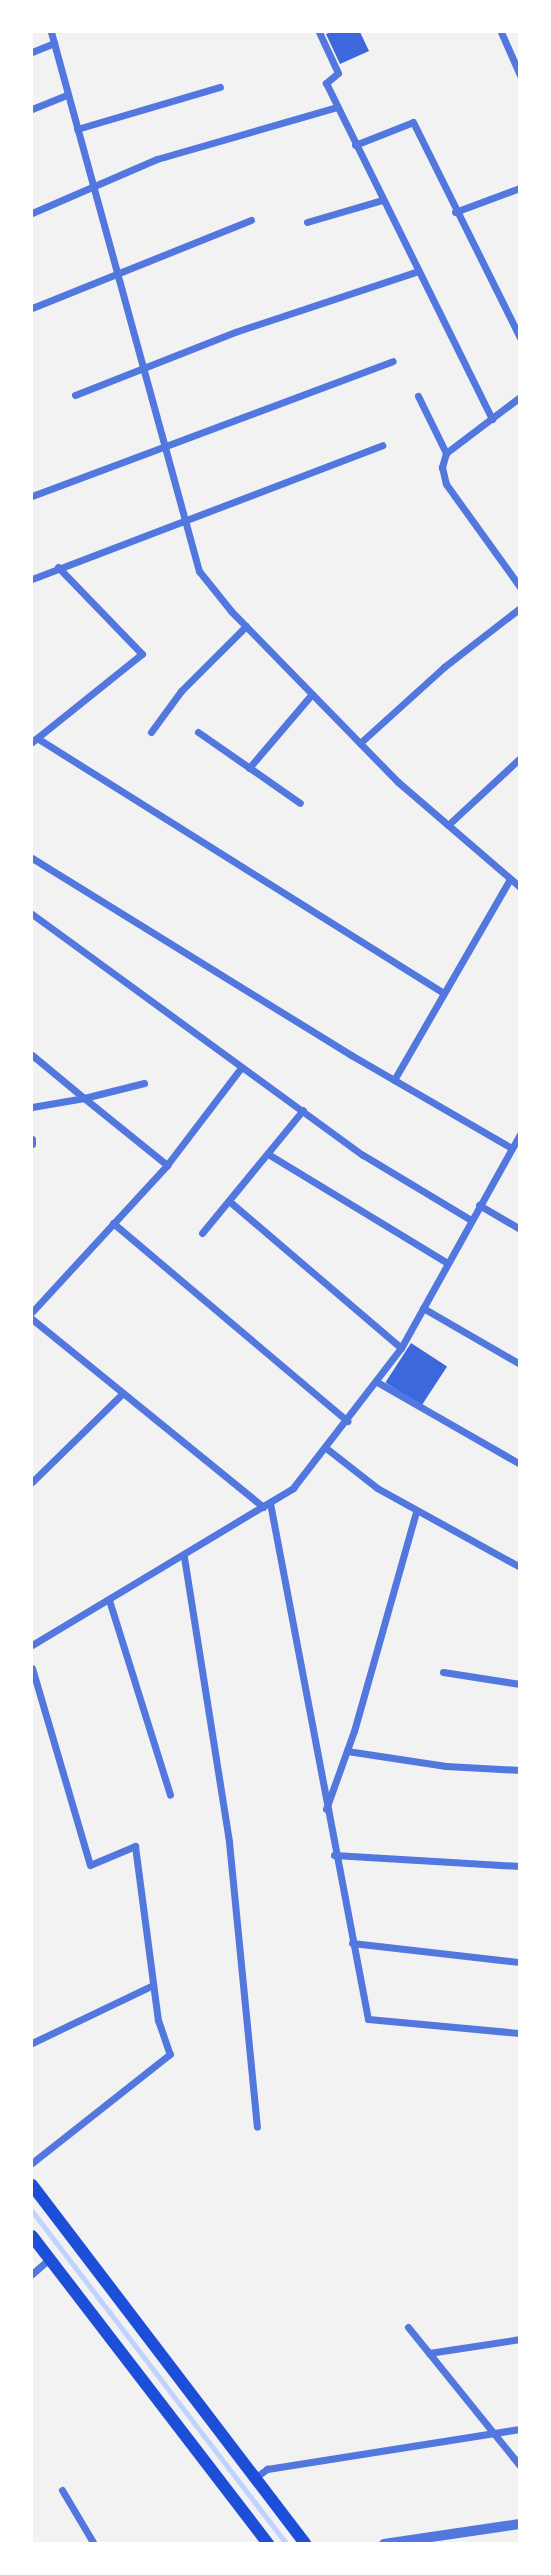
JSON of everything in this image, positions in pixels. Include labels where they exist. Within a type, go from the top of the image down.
[{"type":"main road","points":[[32,2185],[305,2543]]},
{"type":"main road","points":[[32,2236],[268,2543]]},
{"type":"street","points":[[51,32],[200,571],[246,626],[360,743],[520,887]]},
{"type":"street","points":[[319,32],[338,72],[326,83],[492,419]]},
{"type":"street","points":[[501,32],[520,75]]},
{"type":"street","points":[[32,52],[54,43]]},
{"type":"street","points":[[77,129],[220,87]]},
{"type":"street","points":[[32,109],[67,94]]},
{"type":"street","points":[[32,213],[157,159],[337,107]]},
{"type":"street","points":[[355,145],[410,120],[520,338]]},
{"type":"street","points":[[456,212],[520,188]]},
{"type":"street","points":[[307,222],[382,200]]},
{"type":"street","points":[[32,308],[251,220]]},
{"type":"street","points":[[75,395],[143,371],[235,332],[418,271]]},
{"type":"street","points":[[32,496],[164,444],[393,361]]},
{"type":"street","points":[[418,396],[446,453]]},
{"type":"street","points":[[520,397],[446,453],[442,467],[446,484],[520,587]]},
{"type":"street","points":[[32,579],[382,445]]},
{"type":"street","points":[[58,567],[142,653],[34,740],[444,993]]},
{"type":"street","points":[[360,743],[520,608]]},
{"type":"street","points":[[150,732],[181,691],[246,626]]},
{"type":"street","points":[[249,768],[312,694]]},
{"type":"street","points":[[198,732],[300,803]]},
{"type":"street","points":[[448,825],[520,758]]},
{"type":"street","points":[[32,858],[394,1080],[510,1147]]},
{"type":"street","points":[[394,1080],[510,879]]},
{"type":"street","points":[[32,914],[363,1155],[471,1220]]},
{"type":"street","points":[[32,1055],[167,1165]]},
{"type":"street","points":[[32,1312],[167,1165],[241,1068]]},
{"type":"street","points":[[32,1107],[144,1083]]},
{"type":"street","points":[[202,1233],[303,1111]]},
{"type":"street","points":[[32,1645],[184,1557],[293,1488],[401,1348],[510,1147],[520,1134]]},
{"type":"street","points":[[268,1153],[447,1263]]},
{"type":"street","points":[[229,1201],[401,1348]]},
{"type":"street","points":[[479,1205],[520,1228]]},
{"type":"street","points":[[113,1223],[347,1421]]},
{"type":"street","points":[[423,1308],[520,1364]]},
{"type":"street","points":[[32,1319],[266,1505],[368,2019],[520,2033]]},
{"type":"street","points":[[377,1382],[520,1464]]},
{"type":"street","points":[[32,1482],[123,1393]]},
{"type":"street","points":[[326,1448],[416,1512],[520,1567]]},
{"type":"street","points":[[325,1810],[347,1751],[416,1512]]},
{"type":"street","points":[[184,1557],[229,1842],[257,2127]]},
{"type":"street","points":[[109,1600],[170,1795]]},
{"type":"street","points":[[32,1668],[90,1865],[135,1846],[158,2020],[170,2054],[32,2163]]},
{"type":"street","points":[[443,1672],[520,1684]]},
{"type":"street","points":[[347,1751],[446,1766],[520,1770]]},
{"type":"street","points":[[334,1855],[520,1866]]},
{"type":"street","points":[[352,1943],[520,1962]]},
{"type":"street","points":[[32,2043],[153,1985]]},
{"type":"street","points":[[32,2274],[49,2259]]},
{"type":"street","points":[[408,2326],[520,2466]]},
{"type":"street","points":[[429,2353],[520,2339]]},
{"type":"street","points":[[256,2477],[267,2469],[520,2429]]},
{"type":"street","points":[[62,2490],[94,2543]]},
{"type":"street","points":[[384,2543],[520,2524]]},
{"type":"building","points":[[360,32],[369,51],[340,64],[326,34]]},
{"type":"building","points":[[411,1343],[447,1366],[421,1406],[385,1382]]},
{"type":"waterway","points":[[32,2211],[287,2544]]}]
